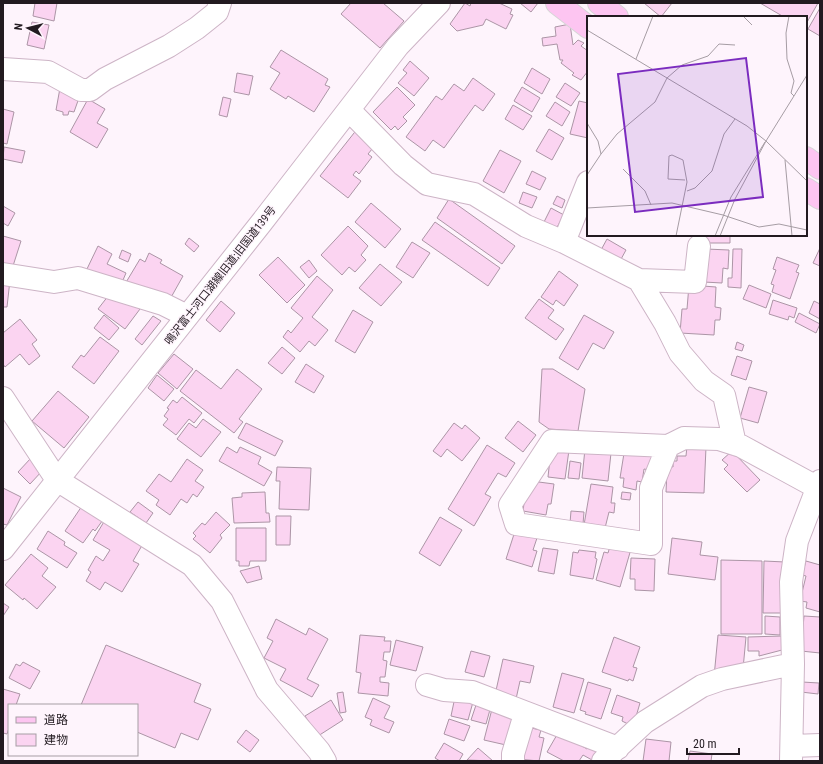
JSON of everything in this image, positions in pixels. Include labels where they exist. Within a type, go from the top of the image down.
[{"type":"main road","points":[[557,3],[587,26]]},
{"type":"main road","points":[[599,3],[616,16]]},
{"type":"main road","points":[[807,159],[820,168]]},
{"type":"main road","points":[[807,190],[820,198]]},
{"type":"street","points":[[3,69],[48,72],[81,90],[90,90],[105,79],[168,46],[197,28],[217,12],[220,3]]},
{"type":"street","name":"鳴沢富士河口湖線旧道;旧国道139号","points":[[5,543],[187,316],[398,46],[439,3]]},
{"type":"street","points":[[348,110],[403,165],[427,184],[474,194],[526,226],[564,242],[639,280],[695,282],[699,246]]},
{"type":"street","points":[[564,242],[587,184]]},
{"type":"street","points":[[3,274],[54,282],[78,278],[163,304],[187,316]]},
{"type":"street","points":[[639,280],[665,323],[680,353],[704,381],[724,395],[735,444]]},
{"type":"street","points":[[3,398],[57,480],[192,565],[222,601],[267,690],[319,751],[325,761]]},
{"type":"street","points":[[668,446],[651,488],[651,544],[516,524],[510,505],[552,441],[668,446],[684,438],[719,439],[741,446],[819,486],[796,540],[790,582],[793,664],[791,754],[820,744]]},
{"type":"street","points":[[427,686],[444,690],[472,692],[525,714],[611,754],[644,722],[702,686],[722,679],[793,664]]},
{"type":"street","points":[[513,761],[513,754],[525,714]]},
{"type":"building","points":[[35,3],[57,3],[54,21],[33,16]]},
{"type":"building","points":[[351,3],[383,3],[404,21],[380,48],[341,14]]},
{"type":"building","points":[[465,3],[470,6],[471,3],[499,3],[512,9],[510,14],[513,15],[506,29],[486,19],[483,25],[457,31],[450,24]]},
{"type":"building","points":[[520,3],[538,3],[531,12]]},
{"type":"building","points":[[644,3],[672,3],[662,16]]},
{"type":"building","points":[[760,3],[818,3],[807,22],[807,16],[782,16]]},
{"type":"building","points":[[820,8],[820,36],[808,29]]},
{"type":"building","points":[[32,22],[49,25],[44,49],[27,45]]},
{"type":"building","points":[[570,24],[573,45],[578,40],[584,43],[581,46],[587,50],[587,72],[581,80],[572,75],[574,73],[561,63],[563,60],[560,60],[557,44],[543,46],[542,38],[556,36],[555,27]]},
{"type":"building","points":[[281,50],[328,79],[325,85],[330,87],[314,112],[288,96],[286,99],[270,89],[280,73],[270,67]]},
{"type":"building","points":[[410,61],[429,78],[414,96],[398,83],[407,73],[403,70]]},
{"type":"building","points":[[532,68],[550,79],[542,94],[524,83]]},
{"type":"building","points":[[237,73],[253,76],[249,95],[234,92]]},
{"type":"building","points":[[473,78],[495,94],[483,111],[475,105],[444,148],[433,140],[425,151],[406,137],[436,96],[442,100],[454,84],[464,91]]},
{"type":"building","points":[[565,83],[580,93],[571,106],[556,97]]},
{"type":"building","points":[[397,87],[415,105],[403,117],[407,121],[398,130],[395,126],[391,130],[373,112]]},
{"type":"building","points":[[522,87],[540,98],[532,112],[514,101]]},
{"type":"building","points":[[60,88],[80,95],[74,112],[69,111],[68,115],[63,115],[63,112],[56,110]]},
{"type":"building","points":[[223,97],[231,99],[227,117],[219,115]]},
{"type":"building","points":[[88,99],[105,109],[97,123],[108,129],[97,148],[70,132]]},
{"type":"building","points":[[579,101],[587,103],[587,138],[570,134]]},
{"type":"building","points":[[555,102],[570,112],[562,126],[546,116]]},
{"type":"building","points":[[513,105],[532,116],[523,130],[505,119]]},
{"type":"building","points":[[3,109],[14,112],[7,144],[3,143]]},
{"type":"building","points":[[358,128],[377,143],[368,154],[372,157],[359,174],[356,171],[353,175],[361,181],[348,198],[320,176]]},
{"type":"building","points":[[549,129],[564,138],[552,160],[536,151]]},
{"type":"building","points":[[4,147],[25,151],[22,163],[3,159]]},
{"type":"building","points":[[500,150],[521,161],[504,193],[483,181]]},
{"type":"building","points":[[532,171],[546,178],[540,190],[526,184]]},
{"type":"building","points":[[523,192],[537,197],[532,208],[519,203]]},
{"type":"building","points":[[557,196],[565,200],[562,208],[553,204]]},
{"type":"building","points":[[449,199],[515,246],[502,264],[437,218]]},
{"type":"building","points":[[371,203],[401,229],[385,248],[355,222]]},
{"type":"building","points":[[3,206],[15,213],[8,226],[3,223]]},
{"type":"building","points":[[551,208],[564,215],[556,229],[544,222]]},
{"type":"building","points":[[435,222],[500,268],[488,286],[422,240]]},
{"type":"building","points":[[348,226],[368,246],[361,255],[366,260],[355,272],[349,267],[342,275],[321,255]]},
{"type":"building","points":[[3,236],[21,241],[12,269],[3,266]]},
{"type":"building","points":[[706,236],[730,236],[730,243],[706,243]]},
{"type":"building","points":[[189,238],[199,246],[194,252],[185,244]]},
{"type":"building","points":[[607,239],[626,250],[620,261],[601,250]]},
{"type":"building","points":[[412,242],[430,253],[413,278],[396,267]]},
{"type":"building","points":[[98,246],[112,254],[107,264],[126,273],[120,287],[86,271]]},
{"type":"building","points":[[820,248],[820,266],[813,263]]},
{"type":"building","points":[[706,249],[729,250],[728,269],[723,268],[722,283],[704,282]]},
{"type":"building","points":[[733,249],[742,249],[741,288],[728,287],[728,278],[732,278]]},
{"type":"building","points":[[122,250],[131,254],[128,262],[119,258]]},
{"type":"building","points":[[149,253],[162,260],[160,263],[183,276],[169,301],[125,284],[140,259],[145,262]]},
{"type":"building","points":[[278,257],[305,285],[287,303],[259,275]]},
{"type":"building","points":[[777,257],[799,265],[796,272],[799,273],[790,299],[772,292],[774,285],[771,284],[776,270],[773,269]]},
{"type":"building","points":[[309,260],[317,271],[309,278],[300,267]]},
{"type":"building","points":[[380,264],[402,282],[381,306],[359,288]]},
{"type":"building","points":[[559,271],[578,285],[564,306],[556,300],[553,305],[541,297]]},
{"type":"building","points":[[317,276],[333,290],[312,317],[328,330],[315,346],[309,341],[300,352],[283,337],[288,330],[291,333],[303,318],[291,308]]},
{"type":"building","points":[[3,279],[10,280],[7,307],[3,307]]},
{"type":"building","points":[[689,285],[716,287],[715,307],[721,308],[720,320],[715,320],[714,335],[680,333],[682,309],[687,309]]},
{"type":"building","points":[[749,285],[771,294],[766,308],[743,299]]},
{"type":"building","points":[[112,291],[143,305],[125,329],[98,309]]},
{"type":"building","points":[[539,299],[554,310],[548,318],[564,329],[556,340],[525,318]]},
{"type":"building","points":[[773,300],[797,308],[794,318],[789,316],[788,320],[769,314]]},
{"type":"building","points":[[221,301],[235,313],[220,332],[206,320]]},
{"type":"building","points":[[814,301],[820,304],[820,319],[809,313]]},
{"type":"building","points":[[353,310],[373,322],[355,353],[335,341]]},
{"type":"building","points":[[799,313],[820,324],[816,333],[795,322]]},
{"type":"building","points":[[104,315],[119,328],[109,340],[94,328]]},
{"type":"building","points":[[584,315],[614,332],[604,349],[593,343],[578,370],[559,358]]},
{"type":"building","points":[[153,316],[161,321],[142,345],[135,339]]},
{"type":"building","points":[[20,319],[37,340],[32,344],[40,356],[29,365],[20,354],[5,367],[3,364],[3,333]]},
{"type":"building","points":[[100,337],[119,351],[94,384],[72,367],[81,355],[84,357]]},
{"type":"building","points":[[737,342],[744,345],[742,351],[735,349]]},
{"type":"building","points":[[282,347],[295,358],[282,374],[268,363]]},
{"type":"building","points":[[174,354],[193,369],[177,389],[158,373]]},
{"type":"building","points":[[737,356],[752,361],[746,380],[731,375]]},
{"type":"building","points":[[306,364],[324,376],[314,393],[295,382]]},
{"type":"building","points":[[237,369],[262,389],[239,419],[243,422],[234,433],[180,391],[196,370],[221,389]]},
{"type":"building","points":[[542,369],[553,369],[585,389],[578,431],[549,429],[539,422]]},
{"type":"building","points":[[157,375],[174,389],[164,401],[148,388]]},
{"type":"building","points":[[749,387],[767,392],[758,423],[740,418]]},
{"type":"building","points":[[58,391],[89,417],[64,448],[32,421]]},
{"type":"building","points":[[182,397],[202,413],[194,423],[189,419],[176,435],[163,425],[168,419],[164,416],[169,409],[167,408],[173,400],[177,403]]},
{"type":"building","points":[[203,419],[221,432],[201,457],[177,439],[189,423],[196,428]]},
{"type":"building","points":[[518,421],[536,435],[523,452],[505,438]]},
{"type":"building","points":[[246,423],[283,441],[275,456],[238,438]]},
{"type":"building","points":[[454,423],[462,429],[465,425],[480,438],[462,461],[447,449],[441,457],[433,451]]},
{"type":"building","points":[[487,445],[515,463],[506,477],[498,473],[485,494],[491,497],[474,526],[448,509]]},
{"type":"building","points":[[687,446],[706,447],[704,493],[666,492],[667,471],[670,471],[670,466],[673,467],[673,461],[677,461],[677,456],[686,456]]},
{"type":"building","points":[[227,447],[237,453],[240,447],[261,457],[258,464],[272,472],[264,486],[219,461]]},
{"type":"building","points":[[625,447],[654,452],[649,470],[644,469],[642,482],[637,481],[636,490],[623,487],[624,478],[620,478]]},
{"type":"building","points":[[551,449],[569,450],[565,479],[548,477]]},
{"type":"building","points":[[585,449],[611,453],[608,481],[582,478]]},
{"type":"building","points":[[732,451],[760,480],[747,492],[724,469],[728,465],[722,460]]},
{"type":"building","points":[[31,458],[43,470],[30,484],[18,472]]},
{"type":"building","points":[[187,459],[203,470],[195,481],[204,487],[197,497],[193,494],[187,503],[181,499],[170,515],[156,505],[159,500],[146,491],[159,474],[171,482]]},
{"type":"building","points":[[570,461],[581,463],[579,479],[568,478]]},
{"type":"building","points":[[277,467],[311,468],[309,510],[279,509],[280,481],[276,481]]},
{"type":"building","points":[[531,481],[554,484],[551,504],[548,504],[546,515],[523,511],[526,488]]},
{"type":"building","points":[[591,484],[613,487],[611,503],[615,503],[614,513],[609,512],[605,528],[584,525]]},
{"type":"building","points":[[3,488],[21,497],[7,525],[3,524]]},
{"type":"building","points":[[265,492],[266,513],[269,513],[270,522],[234,523],[232,498],[242,497],[242,493]]},
{"type":"building","points":[[622,492],[631,493],[630,500],[621,499]]},
{"type":"building","points":[[138,502],[153,513],[146,523],[130,512]]},
{"type":"building","points":[[84,503],[105,517],[95,531],[93,529],[83,543],[65,531]]},
{"type":"building","points":[[571,511],[584,512],[583,524],[570,523]]},
{"type":"building","points":[[216,512],[230,525],[220,535],[222,538],[210,553],[193,539],[196,536],[193,533],[202,523],[205,525]]},
{"type":"building","points":[[276,516],[291,516],[290,545],[276,545]]},
{"type":"building","points":[[440,517],[462,530],[440,566],[419,553]]},
{"type":"building","points":[[105,520],[144,542],[133,561],[139,564],[122,592],[105,582],[100,590],[86,581],[91,572],[88,570],[96,556],[103,561],[110,550],[93,540]]},
{"type":"building","points":[[236,528],[266,528],[266,561],[250,561],[249,566],[239,566],[239,561],[236,561]]},
{"type":"building","points":[[516,528],[538,535],[533,550],[537,551],[532,567],[506,559]]},
{"type":"building","points":[[48,531],[65,542],[64,545],[77,553],[67,568],[37,549]]},
{"type":"building","points":[[672,538],[702,542],[700,555],[718,557],[715,580],[668,574]]},
{"type":"building","points":[[611,543],[631,549],[620,587],[596,580],[604,552],[608,553]]},
{"type":"building","points":[[543,548],[558,550],[554,574],[538,571]]},
{"type":"building","points":[[579,550],[596,552],[595,558],[597,559],[593,579],[570,575],[573,552],[578,553]]},
{"type":"building","points":[[31,554],[48,568],[42,576],[56,587],[37,609],[5,585]]},
{"type":"building","points":[[631,558],[655,559],[654,591],[635,590],[635,579],[630,579]]},
{"type":"building","points":[[721,560],[762,561],[762,634],[721,634]]},
{"type":"building","points":[[764,561],[785,562],[784,613],[763,613]]},
{"type":"building","points":[[806,561],[820,565],[820,612],[806,608],[807,602],[800,601],[806,576],[802,575]]},
{"type":"building","points":[[259,566],[262,579],[247,583],[240,571]]},
{"type":"building","points":[[3,603],[9,607],[3,616]]},
{"type":"building","points":[[765,616],[780,617],[780,635],[765,634]]},
{"type":"building","points":[[804,616],[820,617],[820,653],[801,651]]},
{"type":"building","points":[[276,619],[306,635],[309,628],[328,639],[307,679],[319,685],[312,697],[280,680],[286,669],[264,658],[273,641],[267,638]]},
{"type":"building","points":[[360,635],[385,637],[384,641],[391,641],[390,652],[384,652],[383,660],[387,661],[385,677],[380,677],[380,682],[389,683],[388,696],[358,693],[361,673],[356,672]]},
{"type":"building","points":[[718,635],[746,637],[743,669],[714,677]]},
{"type":"building","points":[[782,636],[782,650],[759,656],[759,651],[748,651],[748,637]]},
{"type":"building","points":[[614,637],[640,647],[633,667],[637,668],[633,681],[629,679],[628,681],[602,672]]},
{"type":"building","points":[[396,640],[423,647],[416,671],[390,665]]},
{"type":"building","points":[[106,645],[201,684],[194,702],[211,709],[198,740],[181,733],[175,748],[138,732],[138,704],[81,704]]},
{"type":"building","points":[[471,651],[490,656],[484,677],[465,672]]},
{"type":"building","points":[[503,659],[534,666],[530,683],[520,681],[516,699],[495,695]]},
{"type":"building","points":[[23,662],[40,671],[30,689],[9,678],[16,664],[20,666]]},
{"type":"building","points":[[562,673],[584,679],[574,713],[553,707]]},
{"type":"building","points":[[588,682],[611,689],[601,719],[585,714],[586,712],[580,710]]},
{"type":"building","points":[[802,682],[819,683],[818,694],[801,692]]},
{"type":"building","points":[[3,689],[20,694],[16,704],[8,704],[8,731],[7,734],[3,733]]},
{"type":"building","points":[[343,692],[346,712],[340,713],[337,693]]},
{"type":"building","points":[[617,695],[640,703],[635,720],[628,724],[622,721],[623,717],[611,713]]},
{"type":"building","points":[[455,697],[473,702],[468,720],[451,716]]},
{"type":"building","points":[[373,698],[390,706],[384,718],[394,722],[389,733],[370,725],[372,720],[365,717]]},
{"type":"building","points":[[331,700],[343,720],[318,736],[305,716]]},
{"type":"building","points":[[477,702],[491,706],[486,724],[471,720]]},
{"type":"building","points":[[492,709],[514,714],[506,745],[484,740]]},
{"type":"building","points":[[449,719],[470,726],[464,741],[444,734]]},
{"type":"building","points":[[526,727],[541,730],[539,737],[544,738],[539,761],[518,759]]},
{"type":"building","points":[[246,730],[259,740],[250,752],[237,742]]},
{"type":"building","points":[[558,733],[584,744],[582,746],[587,749],[589,744],[598,749],[592,760],[583,755],[579,761],[564,761],[547,752]]},
{"type":"building","points":[[646,739],[671,742],[669,761],[643,761]]},
{"type":"building","points":[[444,743],[463,754],[459,761],[440,761],[435,758]]},
{"type":"building","points":[[478,748],[493,761],[467,760]]},
{"type":"building","points":[[690,751],[712,754],[711,761],[688,761]]}]
